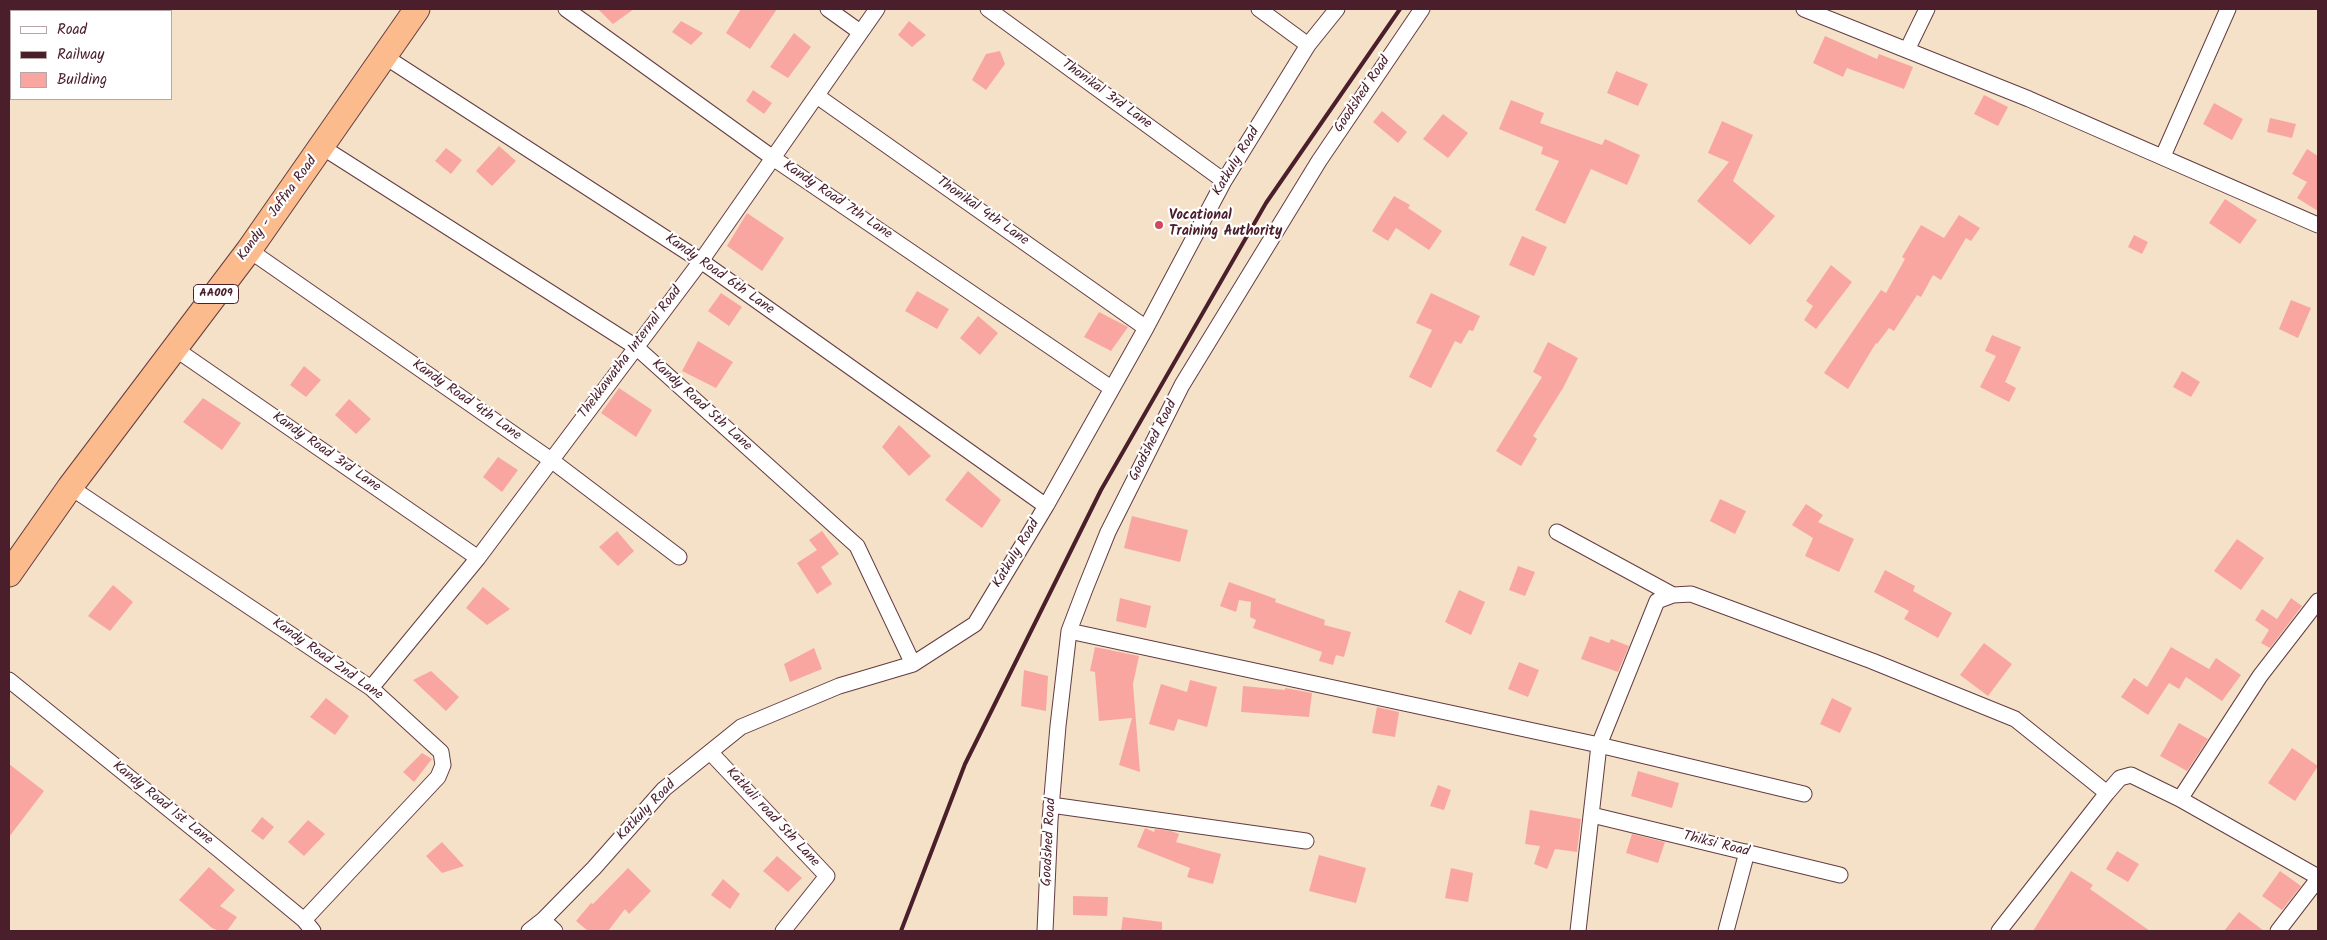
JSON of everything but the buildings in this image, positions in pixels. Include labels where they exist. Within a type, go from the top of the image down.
[{"type":"highway","name":"Kandy - Jaffna Road","points":[[9,574],[70,487],[249,250],[417,9]]},
{"type":"street","name":"Kandy Road 7th Lane","points":[[566,9],[773,158],[1111,388]]},
{"type":"street","points":[[828,9],[860,32]]},
{"type":"street","name":"Thekkawatha Internal Road","points":[[372,688],[478,558],[701,261],[877,9]]},
{"type":"street","name":"Thonikal 3rd Lane","points":[[988,9],[1224,181]]},
{"type":"street","points":[[1258,9],[1308,45]]},
{"type":"street","name":"Katkuly Road","points":[[529,931],[543,920],[594,868],[664,790],[741,727],[839,686],[913,664],[975,624],[1046,506],[1146,328],[1224,181],[1308,45],[1336,9]]},
{"type":"street","name":"Goodshed Road","points":[[1045,931],[1051,805],[1058,726],[1070,631],[1108,532],[1182,385],[1319,161],[1422,9]]},
{"type":"street","points":[[1804,9],[2029,99],[2318,225]]},
{"type":"street","points":[[1907,50],[1927,9]]},
{"type":"street","points":[[2163,156],[2228,9]]},
{"type":"street","name":"Kandy Road 6th Lane","points":[[384,56],[701,261],[1046,506]]},
{"type":"street","name":"Thonikal 4th Lane","points":[[817,96],[1146,328]]},
{"type":"street","name":"Kandy Road 5th Lane","points":[[322,147],[636,347],[857,546],[913,664]]},
{"type":"street","name":"Kandy Road 4th Lane","points":[[249,250],[551,460],[679,557]]},
{"type":"street","name":"Kandy Road 3rd Lane","points":[[174,348],[478,558]]},
{"type":"street","name":"Kandy Road 2nd Lane","points":[[70,487],[372,688],[441,752],[443,765],[438,777],[309,926]]},
{"type":"street","points":[[1557,532],[1673,595]]},
{"type":"street","points":[[1578,931],[1599,745],[1657,602],[1673,595],[1691,594],[1872,661],[2015,719],[2107,792]]},
{"type":"street","points":[[2180,799],[2260,676],[2318,600]]},
{"type":"street","points":[[1070,631],[1599,745],[1804,794]]},
{"type":"street","name":"Kandy Road 1st Lane","points":[[9,680],[309,926]]},
{"type":"street","name":"Katkuli road 5th Lane","points":[[710,752],[827,876],[783,931]]},
{"type":"street","points":[[1999,931],[2107,792],[2120,778],[2131,775],[2180,799],[2318,878],[2278,931]]},
{"type":"street","points":[[1051,805],[1306,841]]},
{"type":"street","name":"Thiksi Road","points":[[1592,815],[1840,875]]},
{"type":"street","points":[[1726,931],[1747,852]]},
{"type":"street","points":[[543,920],[555,931]]},
{"type":"railway","points":[[901,931],[965,764],[1101,490],[1266,203],[1400,9]]},
{"type":"place","name":"Vocational Training Authority","points":[[1159,225]]}]
